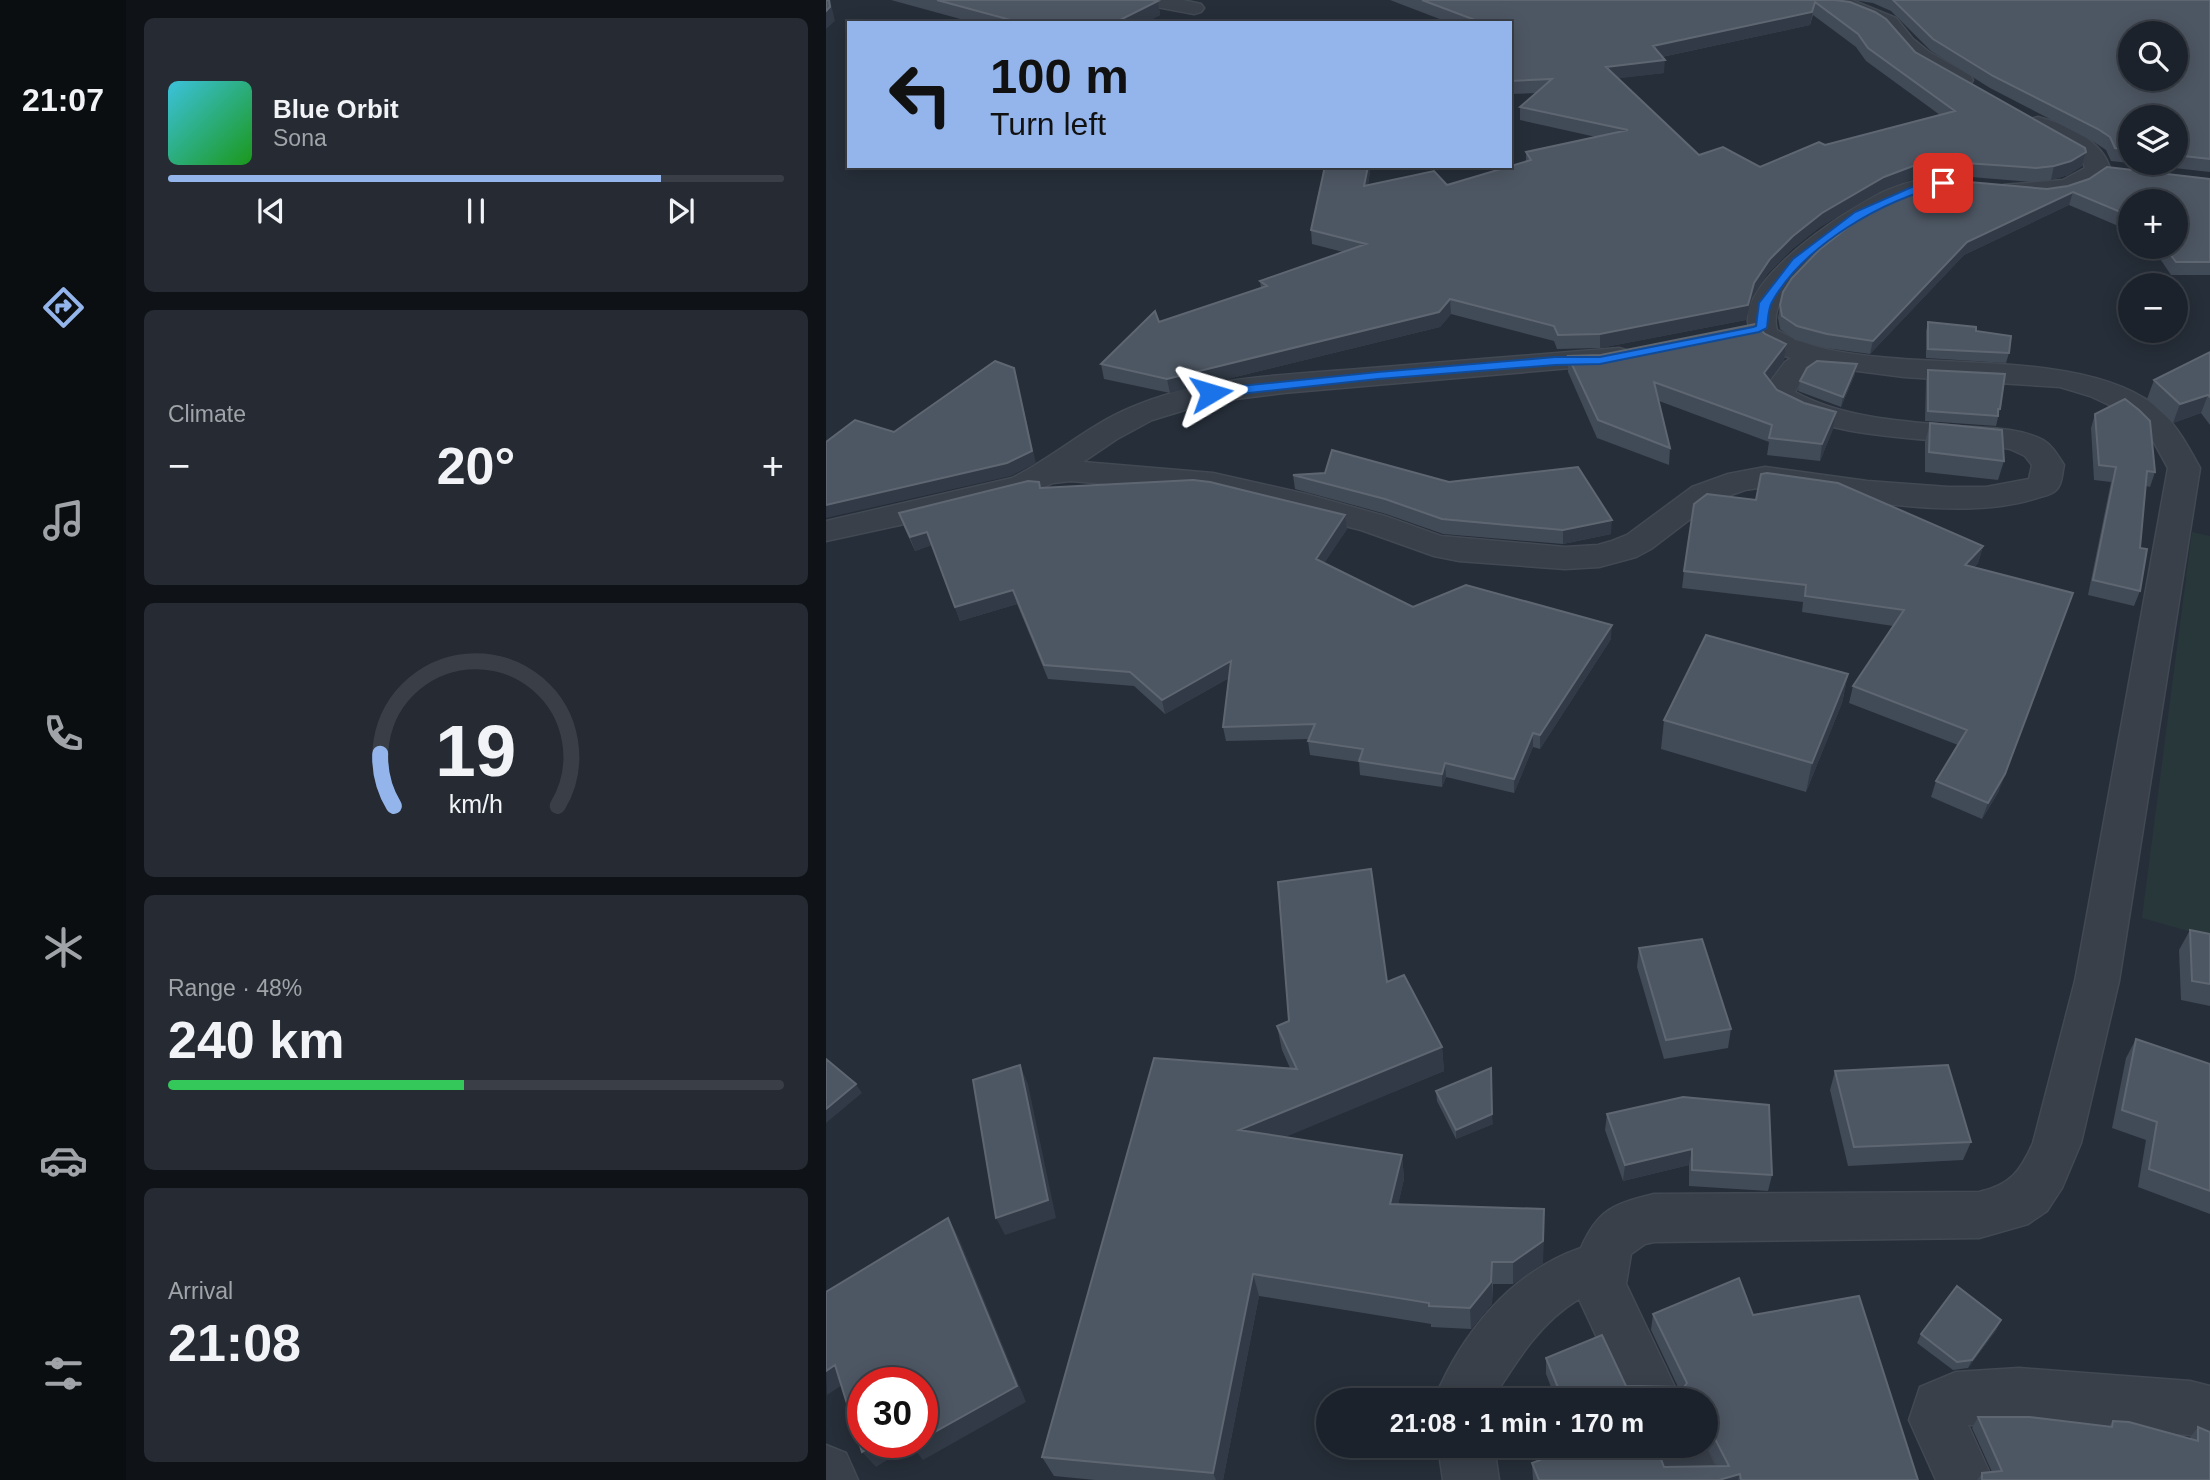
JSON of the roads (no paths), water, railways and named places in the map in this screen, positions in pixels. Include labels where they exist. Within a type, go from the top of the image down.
[{"type":"street","points":[[1149,0],[1194,8]]},
{"type":"street","points":[[1648,1388],[1600,1286],[1606,1248],[1614,1235],[1634,1223],[1654,1218],[1979,1215],[2010,1208],[2029,1195],[2045,1172],[2057,1143],[2097,981],[2197,469],[2144,411],[2124,398],[2095,387],[2060,378],[1813,358],[1746,332],[1797,261],[1859,215],[1924,186],[1943,183],[2012,190],[2056,189],[2110,170],[2085,149],[1998,103],[1921,57],[1905,44],[1889,22],[1847,5],[1818,0]]},
{"type":"street","points":[[826,531],[1023,485],[1046,474],[1106,432],[1141,414],[1211,393],[1555,361],[1600,360],[1640,352]]},
{"type":"street","points":[[1046,474],[1071,471],[1105,472],[1213,483],[1294,501],[1373,523],[1434,545],[1459,550],[1565,558],[1599,556],[1624,549],[1661,528],[1703,494],[1739,481],[1765,477],[1930,497],[2010,495],[2044,485],[2048,465],[2042,453],[2019,442],[1931,433],[1811,412],[1790,405],[1781,397],[1779,390],[1795,368],[1813,358]]},
{"type":"street","points":[[1469,1388],[1508,1329],[1528,1308],[1558,1282],[1602,1266]]},
{"type":"street","points":[[1965,1480],[1937,1420],[1939,1405],[1945,1400],[1991,1395],[2190,1408],[2210,1414]]},
{"type":"street","points":[[1468,1458],[1471,1480]]},
{"type":"street","points":[[1682,1458],[1694,1480]]},
{"type":"street","points":[[826,1473],[830,1480]]}]
